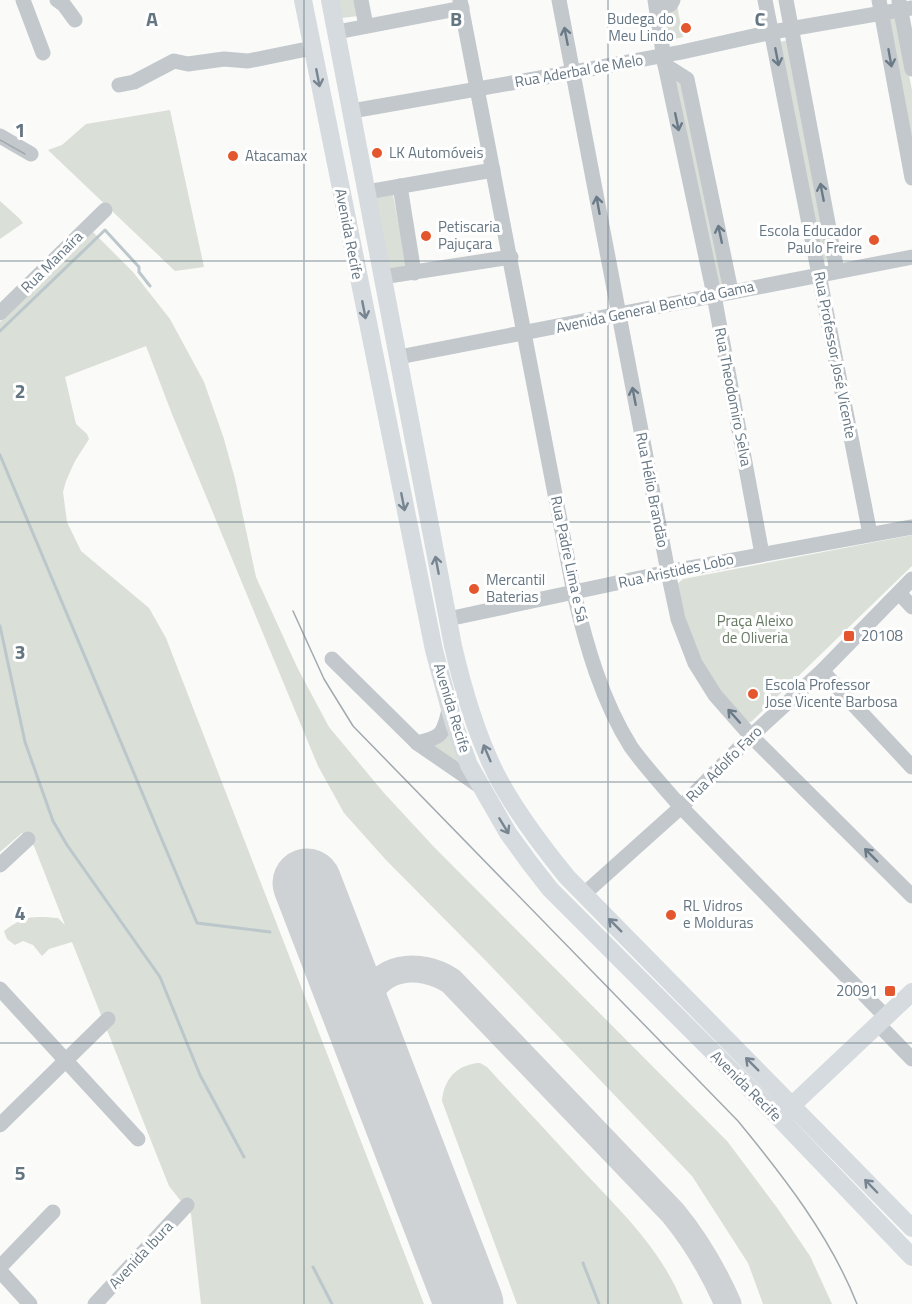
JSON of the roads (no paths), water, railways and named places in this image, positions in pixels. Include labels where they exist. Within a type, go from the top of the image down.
[{"type":"main road","name":"Avenida Recife","points":[[303,0],[413,553],[449,710],[460,742],[481,787],[508,833],[550,889],[779,1118],[912,1257]]},
{"type":"main road","name":"Avenida Recife","points":[[330,0],[456,657],[477,729],[496,775],[524,820],[551,857],[584,894],[912,1228]]},
{"type":"main road","points":[[779,1118],[842,1067],[882,1020],[912,992]]},
{"type":"street","points":[[23,0],[44,53]]},
{"type":"street","points":[[57,0],[64,5],[75,20]]},
{"type":"street","points":[[361,0],[366,26]]},
{"type":"street","name":"Rua Hélio Brandão","points":[[559,0],[668,572],[678,618],[695,663],[716,695],[751,736],[912,896]]},
{"type":"street","name":"Rua Theodomiro Selva","points":[[673,0],[671,4],[656,5],[664,60],[714,295],[762,554]]},
{"type":"street","name":"Rua Professor José Vicente","points":[[765,0],[870,534]]},
{"type":"street","name":"Rua Professor José Vicente","points":[[786,0],[837,271]]},
{"type":"street","points":[[337,32],[461,4]]},
{"type":"street","name":"Rua Padre Lima e Sá","points":[[461,4],[574,593],[590,654],[608,701],[631,746],[653,775],[882,1020],[912,1059]]},
{"type":"street","points":[[904,6],[912,69]]},
{"type":"street","name":"Rua Aderbal de Melo","points":[[352,111],[574,72],[664,60],[880,7],[904,6]]},
{"type":"street","points":[[880,7],[912,178]]},
{"type":"street","points":[[119,85],[134,82],[174,61],[188,64],[224,59],[248,61],[312,48]]},
{"type":"street","points":[[664,60],[687,79],[731,291]]},
{"type":"street","points":[[0,136],[31,154]]},
{"type":"street","points":[[367,192],[493,170]]},
{"type":"street","points":[[400,186],[414,273]]},
{"type":"street","name":"Rua Manaíra","points":[[0,313],[105,210]]},
{"type":"street","points":[[382,277],[511,257]]},
{"type":"street","name":"Avenida General Bento da Gama","points":[[399,357],[912,257]]},
{"type":"street","name":"Rua Aristides Lobo","points":[[448,619],[668,572],[910,528]]},
{"type":"street","name":"Rua Adolfo Faro","points":[[584,894],[681,807],[751,736],[822,671],[912,579]]},
{"type":"street","points":[[899,593],[912,607]]},
{"type":"street","points":[[332,659],[417,743],[481,787]]},
{"type":"street","points":[[822,671],[912,767]]},
{"type":"street","points":[[417,743],[434,739],[442,734],[449,710]]},
{"type":"street","points":[[0,865],[28,839]]},
{"type":"street","points":[[0,989],[138,1139]]},
{"type":"street","points":[[0,1125],[108,1019]]},
{"type":"street","name":"Avenida Ibura","points":[[95,1304],[187,1205]]},
{"type":"street","points":[[30,1304],[0,1269],[53,1212]]},
{"type":"waterway","points":[[0,331],[105,230],[139,267],[139,272],[150,286]]},
{"type":"waterway","points":[[0,455],[197,923],[270,932]]},
{"type":"waterway","points":[[0,626],[25,742],[53,821],[67,845],[160,977],[200,1075],[244,1157]]},
{"type":"waterway","points":[[583,1263],[599,1304]]},
{"type":"waterway","points":[[313,1267],[332,1304]]},
{"type":"tram line","points":[[0,140],[25,154]]},
{"type":"tram line","points":[[293,611],[324,679],[353,726],[738,1121],[789,1186],[820,1231],[857,1304]]},
{"type":"place","name":"Budega do Meu Lindo","points":[[686,28]]},
{"type":"place","name":"LK Automóveis","points":[[377,153]]},
{"type":"place","name":"Atacamax","points":[[233,156]]},
{"type":"place","name":"Petiscaria Pajuçara","points":[[426,236]]},
{"type":"place","name":"Escola Educador Paulo Freire","points":[[874,240]]},
{"type":"place","name":"Mercantil Baterias","points":[[474,589]]},
{"type":"place","name":"20108","points":[[849,636]]},
{"type":"place","name":"Escola Professor Jose Vicente Barbosa","points":[[753,694]]},
{"type":"place","name":"RL Vidros e Molduras","points":[[671,915]]},
{"type":"place","name":"20091","points":[[890,991]]},
{"type":"park label","name":"Praça Aleixo de Oliveria","points":[[755,630]]}]
